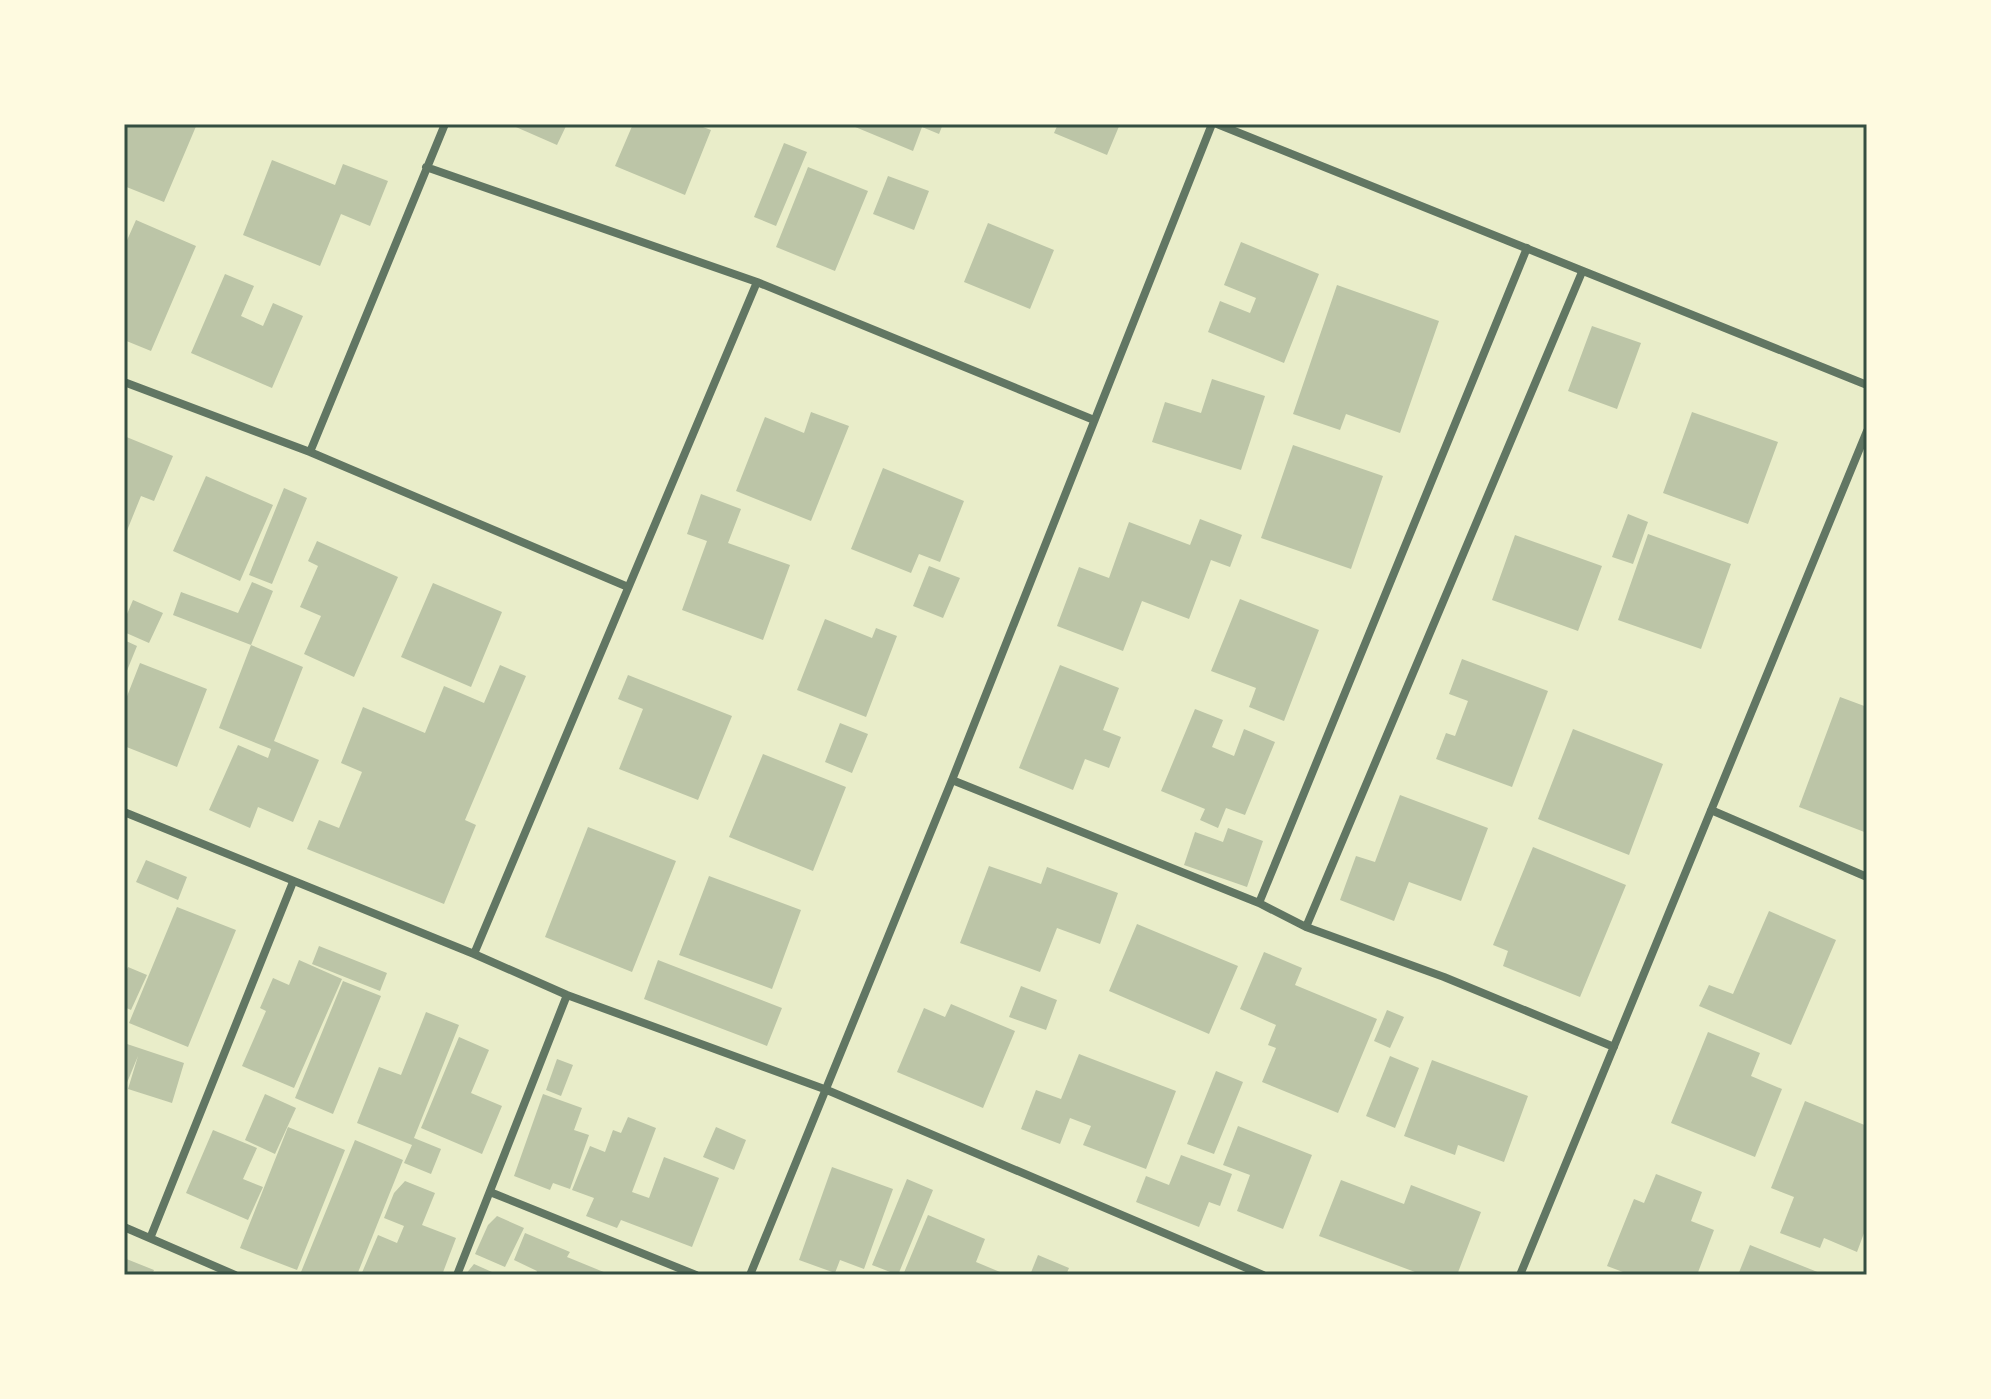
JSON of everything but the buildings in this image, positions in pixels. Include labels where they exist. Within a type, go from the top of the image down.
[{"type":"street","points":[[310,452],[445,124]]},
{"type":"street","points":[[750,1275],[1214,124],[1867,385]]},
{"type":"street","points":[[426,167],[757,282],[1094,420]]},
{"type":"street","points":[[1259,903],[1527,248]]},
{"type":"street","points":[[1306,927],[1582,272]]},
{"type":"street","points":[[474,954],[757,282]]},
{"type":"street","points":[[124,382],[310,452],[628,587]]},
{"type":"street","points":[[1520,1275],[1867,434]]},
{"type":"street","points":[[952,780],[1259,903],[1306,927],[1444,977],[1614,1047]]},
{"type":"street","points":[[1711,810],[1867,877]]},
{"type":"street","points":[[124,812],[567,995],[827,1090],[1246,1272],[1263,1275]]},
{"type":"street","points":[[151,1236],[293,882]]},
{"type":"street","points":[[457,1275],[567,995]]},
{"type":"street","points":[[490,1192],[696,1275]]},
{"type":"street","points":[[124,1227],[151,1236],[235,1275]]}]
